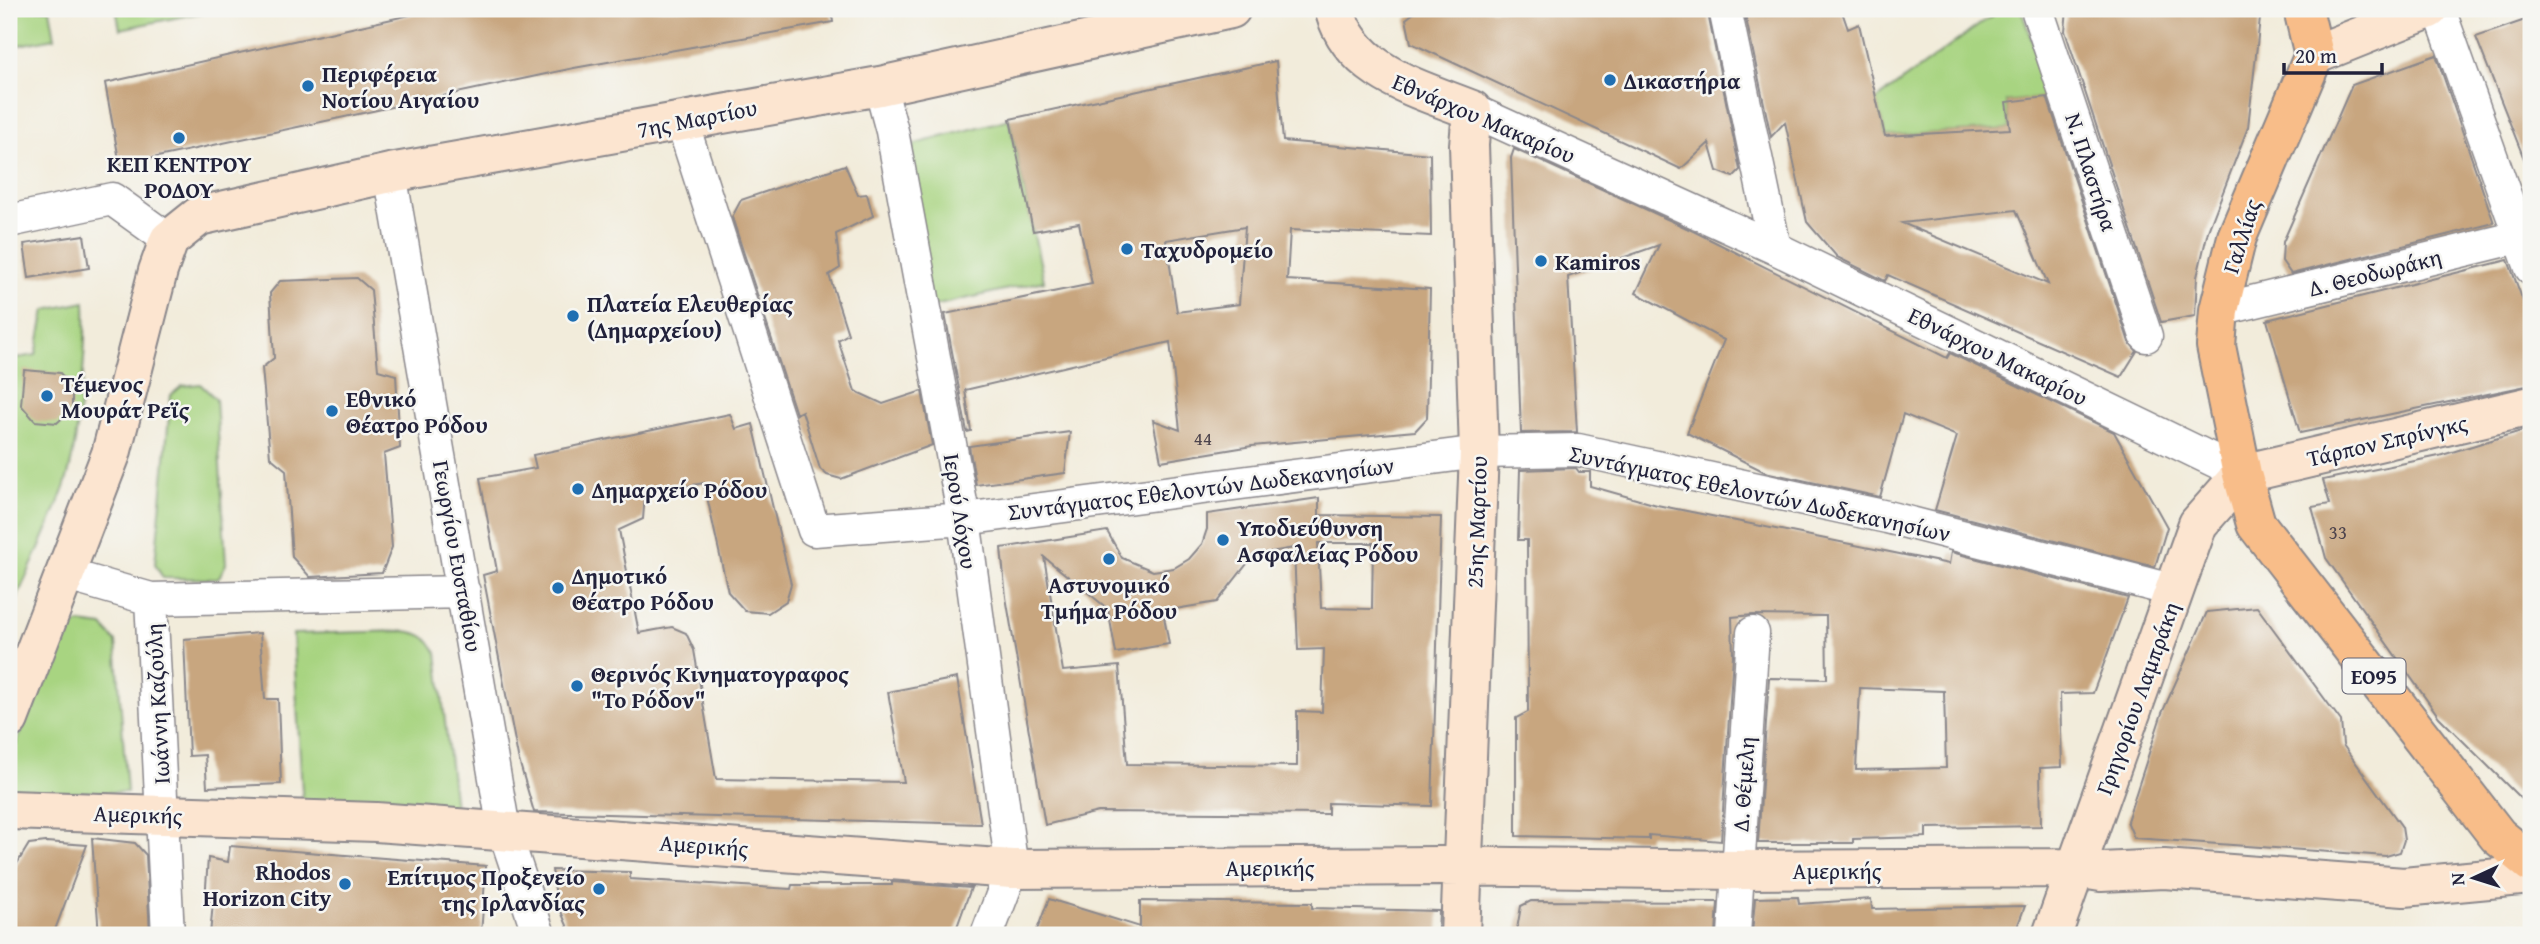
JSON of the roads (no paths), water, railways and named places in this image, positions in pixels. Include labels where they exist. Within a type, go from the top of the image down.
[{"type":"main road","points":[[2303,9],[2314,55]]},
{"type":"main road","name":"Γαλλίας","points":[[2242,474],[2216,346],[2219,310],[2236,237],[2314,55]]},
{"type":"main road","name":"ΕΟ95","points":[[2242,474],[2256,524],[2498,836],[2531,863]]},
{"type":"street","name":"7ης Μαρτίου","points":[[169,240],[199,216],[390,173],[880,86],[1231,9]]},
{"type":"street","name":"Εθνάρχου Μακαρίου","points":[[1334,9],[1340,29],[1366,61],[1385,75],[1472,110],[1775,248],[2242,474]]},
{"type":"street","points":[[1725,9],[1775,248]]},
{"type":"street","name":"Ν. Πλαστήρα","points":[[2037,9],[2146,336]]},
{"type":"street","points":[[2314,55],[2429,9]]},
{"type":"street","points":[[2439,9],[2526,235],[2531,268]]},
{"type":"street","name":"Ιερού Λόχου","points":[[880,86],[892,131],[964,519],[1012,869],[987,935]]},
{"type":"street","name":"25ης Μαρτίου","points":[[1460,935],[1479,452],[1469,145],[1472,110]]},
{"type":"street","name":"Συντάγματος Εθελοντών Δωδεκανησίων","points":[[682,122],[814,530],[964,519],[1479,452],[1578,450],[1887,517],[2176,591]]},
{"type":"street","name":"Γεωργίου Ευσταθίου","points":[[390,173],[504,830],[539,935]]},
{"type":"street","points":[[9,221],[112,199],[169,240],[128,383],[111,454],[9,719]]},
{"type":"street","name":"Δ. Θεοδωράκη","points":[[2219,310],[2526,235]]},
{"type":"street","name":"Τάρπον Σπρίνγκς","points":[[2242,474],[2531,406]]},
{"type":"street","name":"Γρηγορίου Λαμπράκη","points":[[2052,935],[2198,524],[2242,474]]},
{"type":"street","name":"Ιωάννη Καζούλη","points":[[64,574],[151,599],[464,592]]},
{"type":"street","name":"Ιωάννη Καζούλη","points":[[151,599],[168,935]]},
{"type":"street","name":"Δ. Θέμελη","points":[[1734,935],[1753,633]]},
{"type":"street","name":"Αμερικής","points":[[9,810],[504,830],[1012,869],[2076,868],[2101,872],[2164,869],[2404,887],[2531,875]]},
{"type":"place","name":"Δικαστήρια","points":[[1610,80]]},
{"type":"place","name":"Περιφέρεια Νοτίου Αιγαίου","points":[[308,86]]},
{"type":"place","name":"ΚΕΠ ΚΕΝΤΡΟΥ ΡΟΔΟΥ","points":[[179,138]]},
{"type":"place","name":"Ταχυδρομείο","points":[[1127,249]]},
{"type":"place","name":"Kamiros","points":[[1541,261]]},
{"type":"place","name":"Πλατεία Ελευθερίας (Δημαρχείου)","points":[[573,316]]},
{"type":"place","name":"Τέμενος Μουράτ Ρεϊς","points":[[47,396]]},
{"type":"place","name":"Εθνικό Θέατρο Ρόδου","points":[[332,411]]},
{"type":"place","name":"Δημαρχείο Ρόδου","points":[[578,489]]},
{"type":"place","name":"Υποδιεύθυνση Ασφαλείας Ρόδου","points":[[1223,540]]},
{"type":"place","name":"Αστυνομικό Τμήμα Ρόδου","points":[[1109,559]]},
{"type":"place","name":"Δημοτικό Θέατρο Ρόδου","points":[[558,588]]},
{"type":"place","name":"Θερινός Κινηματογραφος \"Το Ρόδον\"","points":[[577,686]]},
{"type":"place","name":"Rhodos Horizon City","points":[[345,884]]},
{"type":"place","name":"Επίτιμος Προξενείο της Ιρλανδίας","points":[[599,889]]}]
